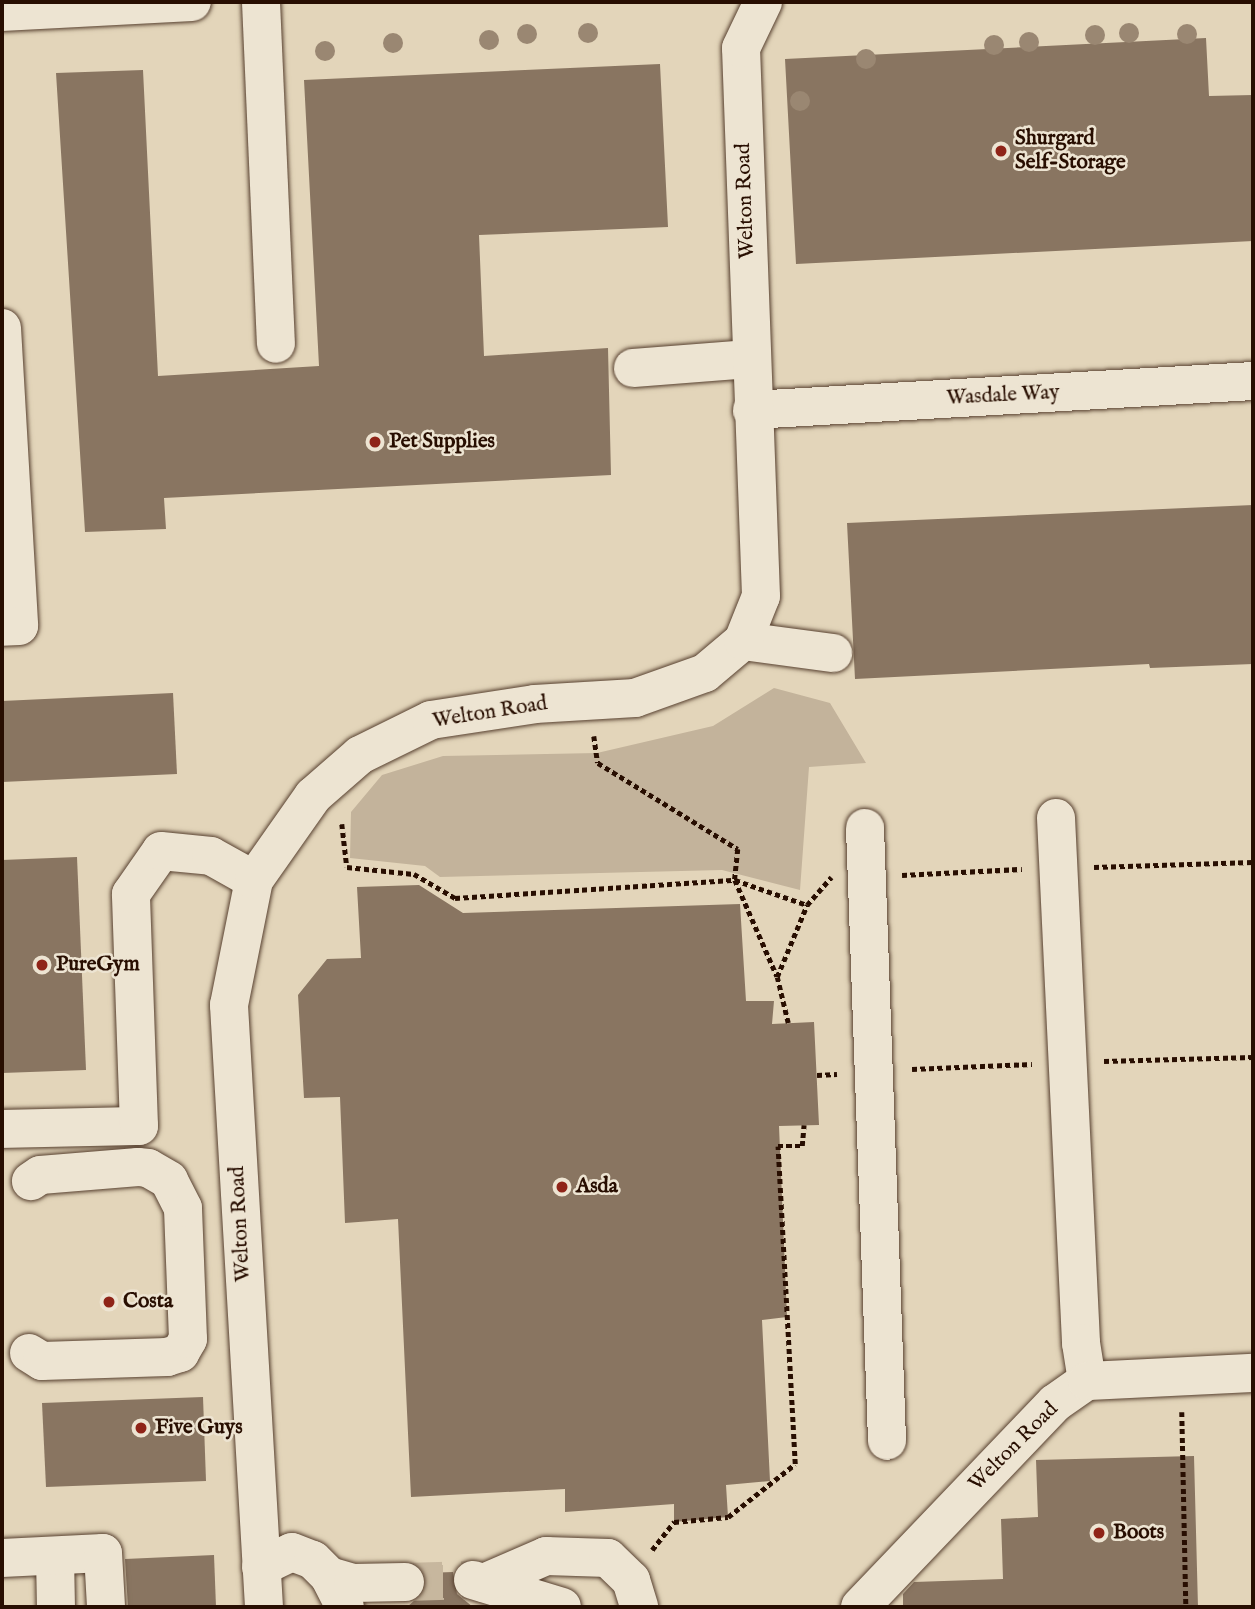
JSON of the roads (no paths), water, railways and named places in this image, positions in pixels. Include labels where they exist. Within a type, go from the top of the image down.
[{"type":"street","points":[[2,12],[191,2]]},
{"type":"street","points":[[261,2],[276,344]]},
{"type":"street","name":"Welton Road","points":[[264,1607],[229,1005],[254,880],[313,796],[350,764],[431,720],[587,701],[635,698],[705,673],[743,642],[761,596],[750,359],[741,48],[763,2]]},
{"type":"street","points":[[2,328],[19,626],[2,626]]},
{"type":"street","points":[[633,368],[750,359]]},
{"type":"street","name":"Wasdale Way","points":[[752,410],[1253,381]]},
{"type":"street","points":[[743,642],[834,653]]},
{"type":"street","points":[[1056,818],[1081,1343],[1087,1381],[1253,1373]]},
{"type":"street","points":[[865,828],[887,1441]]},
{"type":"street","points":[[2,1129],[139,1126],[131,894],[161,851],[211,856],[254,880]]},
{"type":"street","points":[[29,1353],[42,1361],[167,1357],[180,1353],[188,1339],[183,1208],[169,1180],[148,1168],[138,1167],[40,1175],[32,1181]]},
{"type":"street","name":"Welton Road","points":[[860,1607],[1055,1403],[1087,1381]]},
{"type":"street","points":[[261,1567],[292,1552],[313,1560],[337,1592],[351,1598],[406,1592]]},
{"type":"street","points":[[2,1558],[103,1553],[106,1607]]},
{"type":"street","points":[[55,1556],[56,1607]]},
{"type":"street","points":[[477,1587],[546,1556],[608,1558],[631,1580],[639,1607]]},
{"type":"street","points":[[477,1587],[531,1607]]},
{"type":"street","points":[[477,1587],[562,1607]]},
{"type":"tunnel","points":[[405,1582],[473,1580]]},
{"type":"place","name":"Shurgard Self-Storage","points":[[1001,151]]},
{"type":"place","name":"Pet Supplies","points":[[375,442]]},
{"type":"place","name":"PureGym","points":[[42,965]]},
{"type":"place","name":"Asda","points":[[562,1187]]},
{"type":"place","name":"Costa","points":[[109,1302]]},
{"type":"place","name":"Five Guys","points":[[141,1428]]},
{"type":"place","name":"Boots","points":[[1099,1533]]}]
